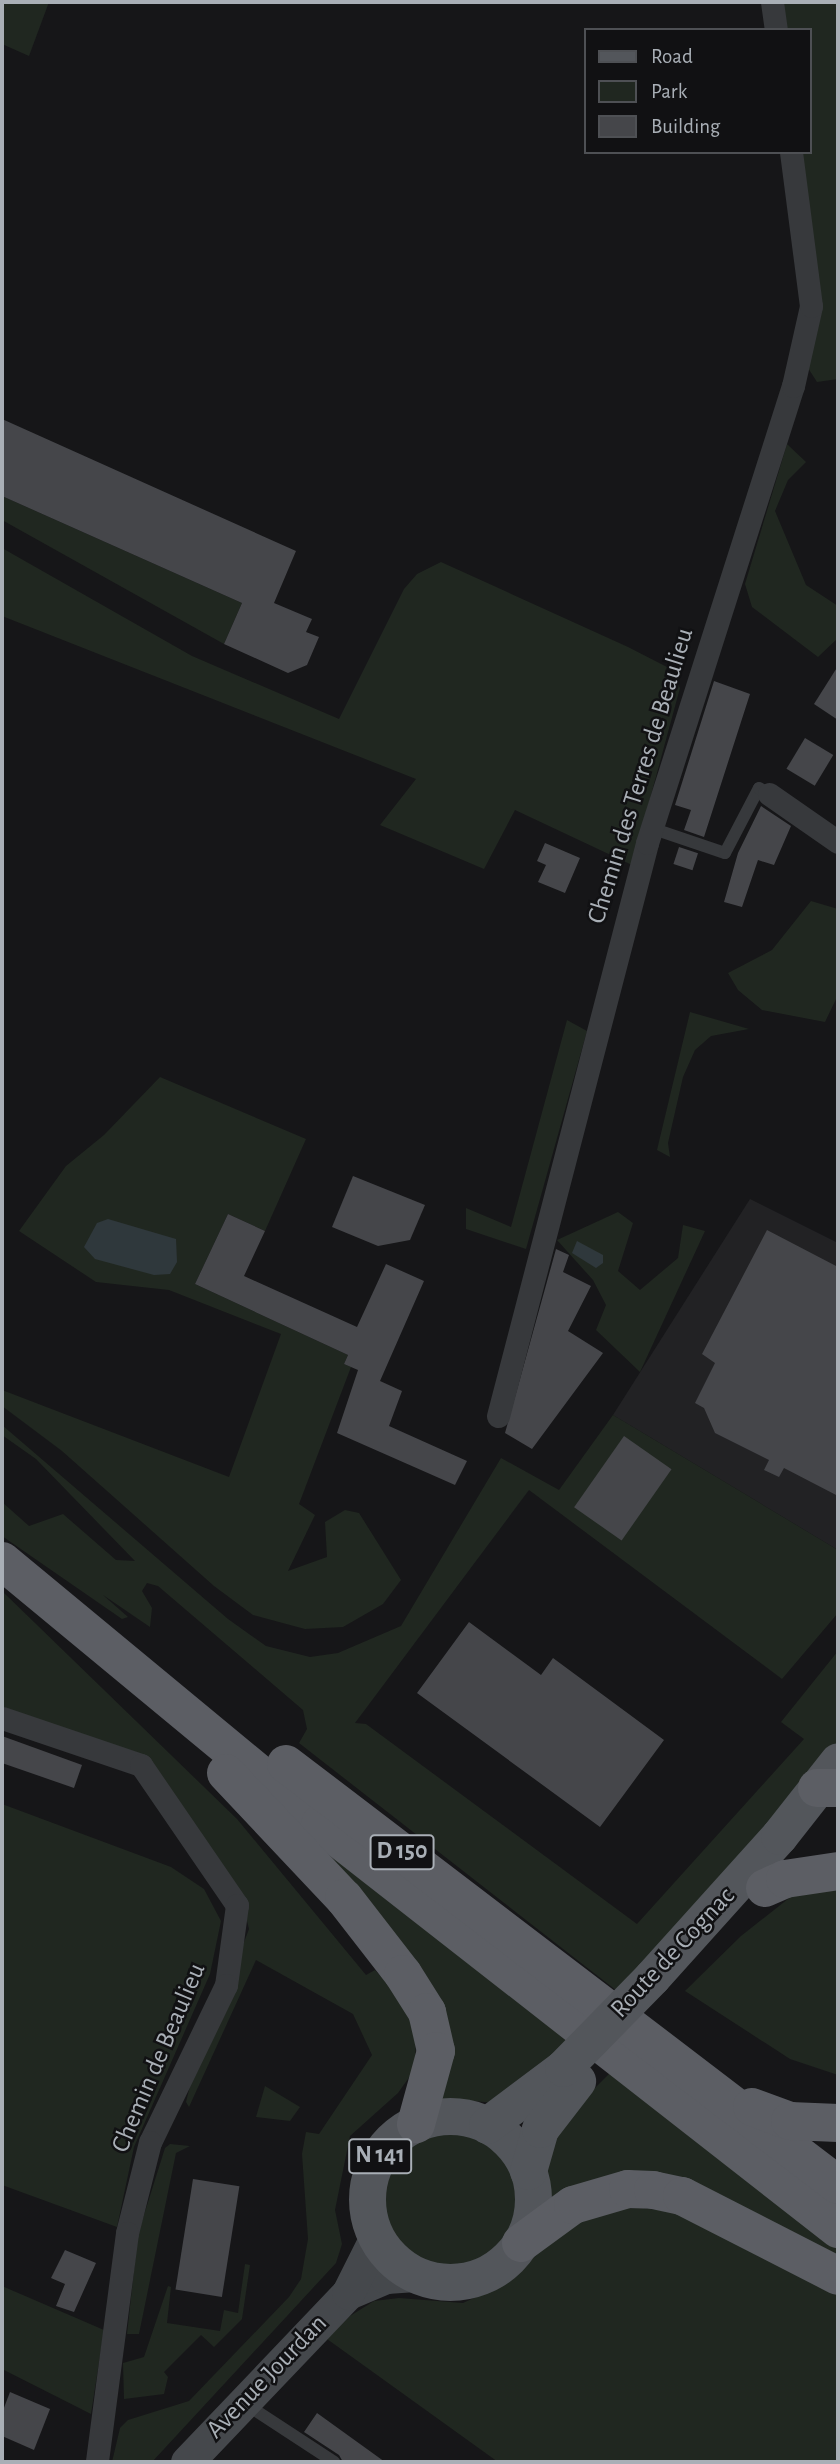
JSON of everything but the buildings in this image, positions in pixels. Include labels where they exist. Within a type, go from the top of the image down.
[{"type":"highway","name":"D 150","points":[[2,1559],[114,1632],[838,2185]]},
{"type":"highway","name":"D 150","points":[[2,1559],[320,1824],[838,2229]]},
{"type":"highway","points":[[2,1571],[39,1614],[219,1765],[344,1898],[404,1974],[427,2012],[436,2051],[416,2124]]},
{"type":"highway","points":[[765,1888],[785,1879],[838,1871]]},
{"type":"highway","points":[[691,2072],[754,2108],[790,2121],[838,2123]]},
{"type":"highway","points":[[521,2243],[573,2205],[628,2189],[653,2190],[682,2196],[838,2276]]},
{"type":"main road","name":"Route de Cognac","points":[[659,1984],[765,1888],[833,1784]]},
{"type":"main road","name":"Route de Cognac","points":[[487,2125],[570,2075],[659,1984],[833,1784]]},
{"type":"main road","name":"Route de Cognac","points":[[528,2171],[540,2129],[570,2075]]},
{"type":"main road","name":"N 141","points":[[452,2116],[487,2125],[505,2137],[528,2171],[533,2196],[531,2220],[521,2243],[505,2262],[483,2276],[459,2282],[415,2275],[390,2257],[376,2237],[368,2212],[369,2185],[386,2149],[416,2124],[452,2116]]},
{"type":"main road","name":"Avenue Jourdan","points":[[187,2462],[242,2401],[348,2293],[376,2237]]},
{"type":"main road","name":"Avenue Jourdan","points":[[348,2293],[386,2277],[415,2275]]},
{"type":"street","points":[[772,2],[776,28]]},
{"type":"street","name":"Chemin des Terres de Beaulieu","points":[[498,1416],[652,828],[793,386],[811,306],[791,154]]},
{"type":"street","points":[[769,794],[838,842]]},
{"type":"street","name":"Chemin de Beaulieu","points":[[2,1718],[141,1765],[237,1905],[226,1985],[150,2142],[127,2233],[97,2462]]},
{"type":"lane","points":[[652,828],[725,853],[759,788],[769,794]]},
{"type":"lane","points":[[242,2401],[334,2462]]},
{"type":"shaded area","points":[[750,1199],[838,1243],[838,1550],[613,1415]]},
{"type":"shaded area","points":[[108,1219],[176,1239],[177,1262],[170,1274],[154,1275],[95,1259],[84,1247],[97,1223]]},
{"type":"shaded area","points":[[577,1241],[603,1255],[603,1263],[596,1268],[572,1253]]},
{"type":"green space","points":[[2,2],[49,2],[29,56],[2,44]]},
{"type":"green space","points":[[772,2],[838,2],[838,379],[817,382],[808,368],[811,306],[791,154],[812,154],[812,28],[776,28]]},
{"type":"green space","points":[[787,444],[806,462],[788,480],[775,511],[806,585],[838,606],[838,638],[818,657],[752,607],[745,584]]},
{"type":"green space","points":[[2,496],[242,603],[224,644],[2,520]]},
{"type":"green space","points":[[2,548],[192,656],[339,719],[404,589],[417,574],[441,562],[628,647],[667,667],[680,688],[632,865],[515,810],[484,869],[380,825],[416,779],[2,616]]},
{"type":"green space","points":[[811,901],[838,909],[838,995],[825,1022],[762,1010],[738,990],[728,973],[772,950]]},
{"type":"green space","points":[[690,1012],[749,1029],[711,1036],[695,1050],[683,1077],[668,1143],[670,1157],[657,1150]]},
{"type":"green space","points":[[567,1020],[587,1031],[526,1249],[466,1229],[466,1208],[511,1227]]},
{"type":"green space","points":[[160,1077],[306,1139],[265,1231],[228,1214],[195,1284],[348,1355],[344,1364],[351,1367],[299,1504],[315,1515],[288,1571],[327,1557],[325,1522],[345,1510],[359,1513],[401,1580],[383,1604],[343,1627],[305,1629],[253,1615],[214,1586],[62,1451],[2,1406],[2,1390],[229,1477],[281,1334],[169,1290],[96,1282],[19,1231],[66,1166],[104,1135]]},
{"type":"green space","points":[[618,1212],[633,1223],[618,1271],[640,1290],[678,1258],[683,1225],[705,1231],[640,1372],[596,1330],[606,1305],[593,1280],[557,1240]]},
{"type":"green space","points":[[613,1415],[838,1550],[838,1613],[782,1679],[529,1490],[355,1723],[366,1724],[637,1924],[804,1739],[781,1722],[838,1651],[838,1741],[750,1848],[617,1991],[299,1743],[307,1729],[303,1710],[158,1586],[147,1583],[142,1591],[152,1608],[150,1627],[103,1595],[128,1617],[122,1619],[2,1536],[2,1502],[29,1526],[63,1514],[116,1560],[135,1561],[36,1459],[2,1435],[2,1425],[228,1619],[266,1646],[310,1657],[338,1653],[401,1626],[501,1458],[559,1490]]},
{"type":"green space","points":[[2,1591],[237,1819],[366,1975],[375,1970],[408,2006],[416,2037],[415,2069],[398,2093],[350,2136],[335,2210],[342,2244],[336,2263],[152,2462],[112,2462],[120,2428],[128,2420],[189,2401],[289,2297],[301,2279],[308,2239],[302,2154],[306,2132],[319,2134],[372,2055],[353,2014],[256,1960],[189,2107],[186,2102],[191,2082],[249,1929],[242,1901],[136,1752],[2,1711]]},
{"type":"green space","points":[[243,1769],[575,2037],[498,2103],[430,2098],[442,2043]]},
{"type":"green space","points":[[2,1804],[171,1867],[204,1889],[221,1921],[210,1974],[134,2147],[117,2227],[2,2185]]},
{"type":"green space","points":[[838,1884],[838,2075],[790,2059],[685,1991],[741,1936],[798,1891]]},
{"type":"green space","points":[[615,2068],[838,2240],[838,2263],[692,2190],[543,2215],[543,2166],[559,2124]]},
{"type":"green space","points":[[265,2086],[300,2107],[290,2121],[256,2117]]},
{"type":"green space","points":[[449,2127],[476,2133],[499,2148],[514,2171],[520,2198],[514,2225],[499,2248],[476,2263],[449,2269],[422,2263],[399,2248],[384,2225],[378,2198],[384,2171],[399,2148],[422,2133]]},
{"type":"green space","points":[[170,2144],[190,2146],[176,2153],[139,2334],[127,2334],[138,2234],[165,2148]]},
{"type":"green space","points":[[622,2205],[687,2214],[838,2289],[838,2462],[498,2462],[327,2339],[350,2316],[374,2301],[399,2298],[463,2303],[506,2283],[555,2235],[581,2218]]},
{"type":"green space","points":[[245,2264],[250,2265],[242,2319],[214,2347],[201,2335],[164,2372],[168,2377],[164,2394],[124,2399],[123,2363],[144,2357],[168,2286],[171,2287],[167,2323],[220,2331],[224,2310],[238,2313]]},
{"type":"green space","points":[[2,2286],[104,2330],[91,2414],[2,2369]]}]
